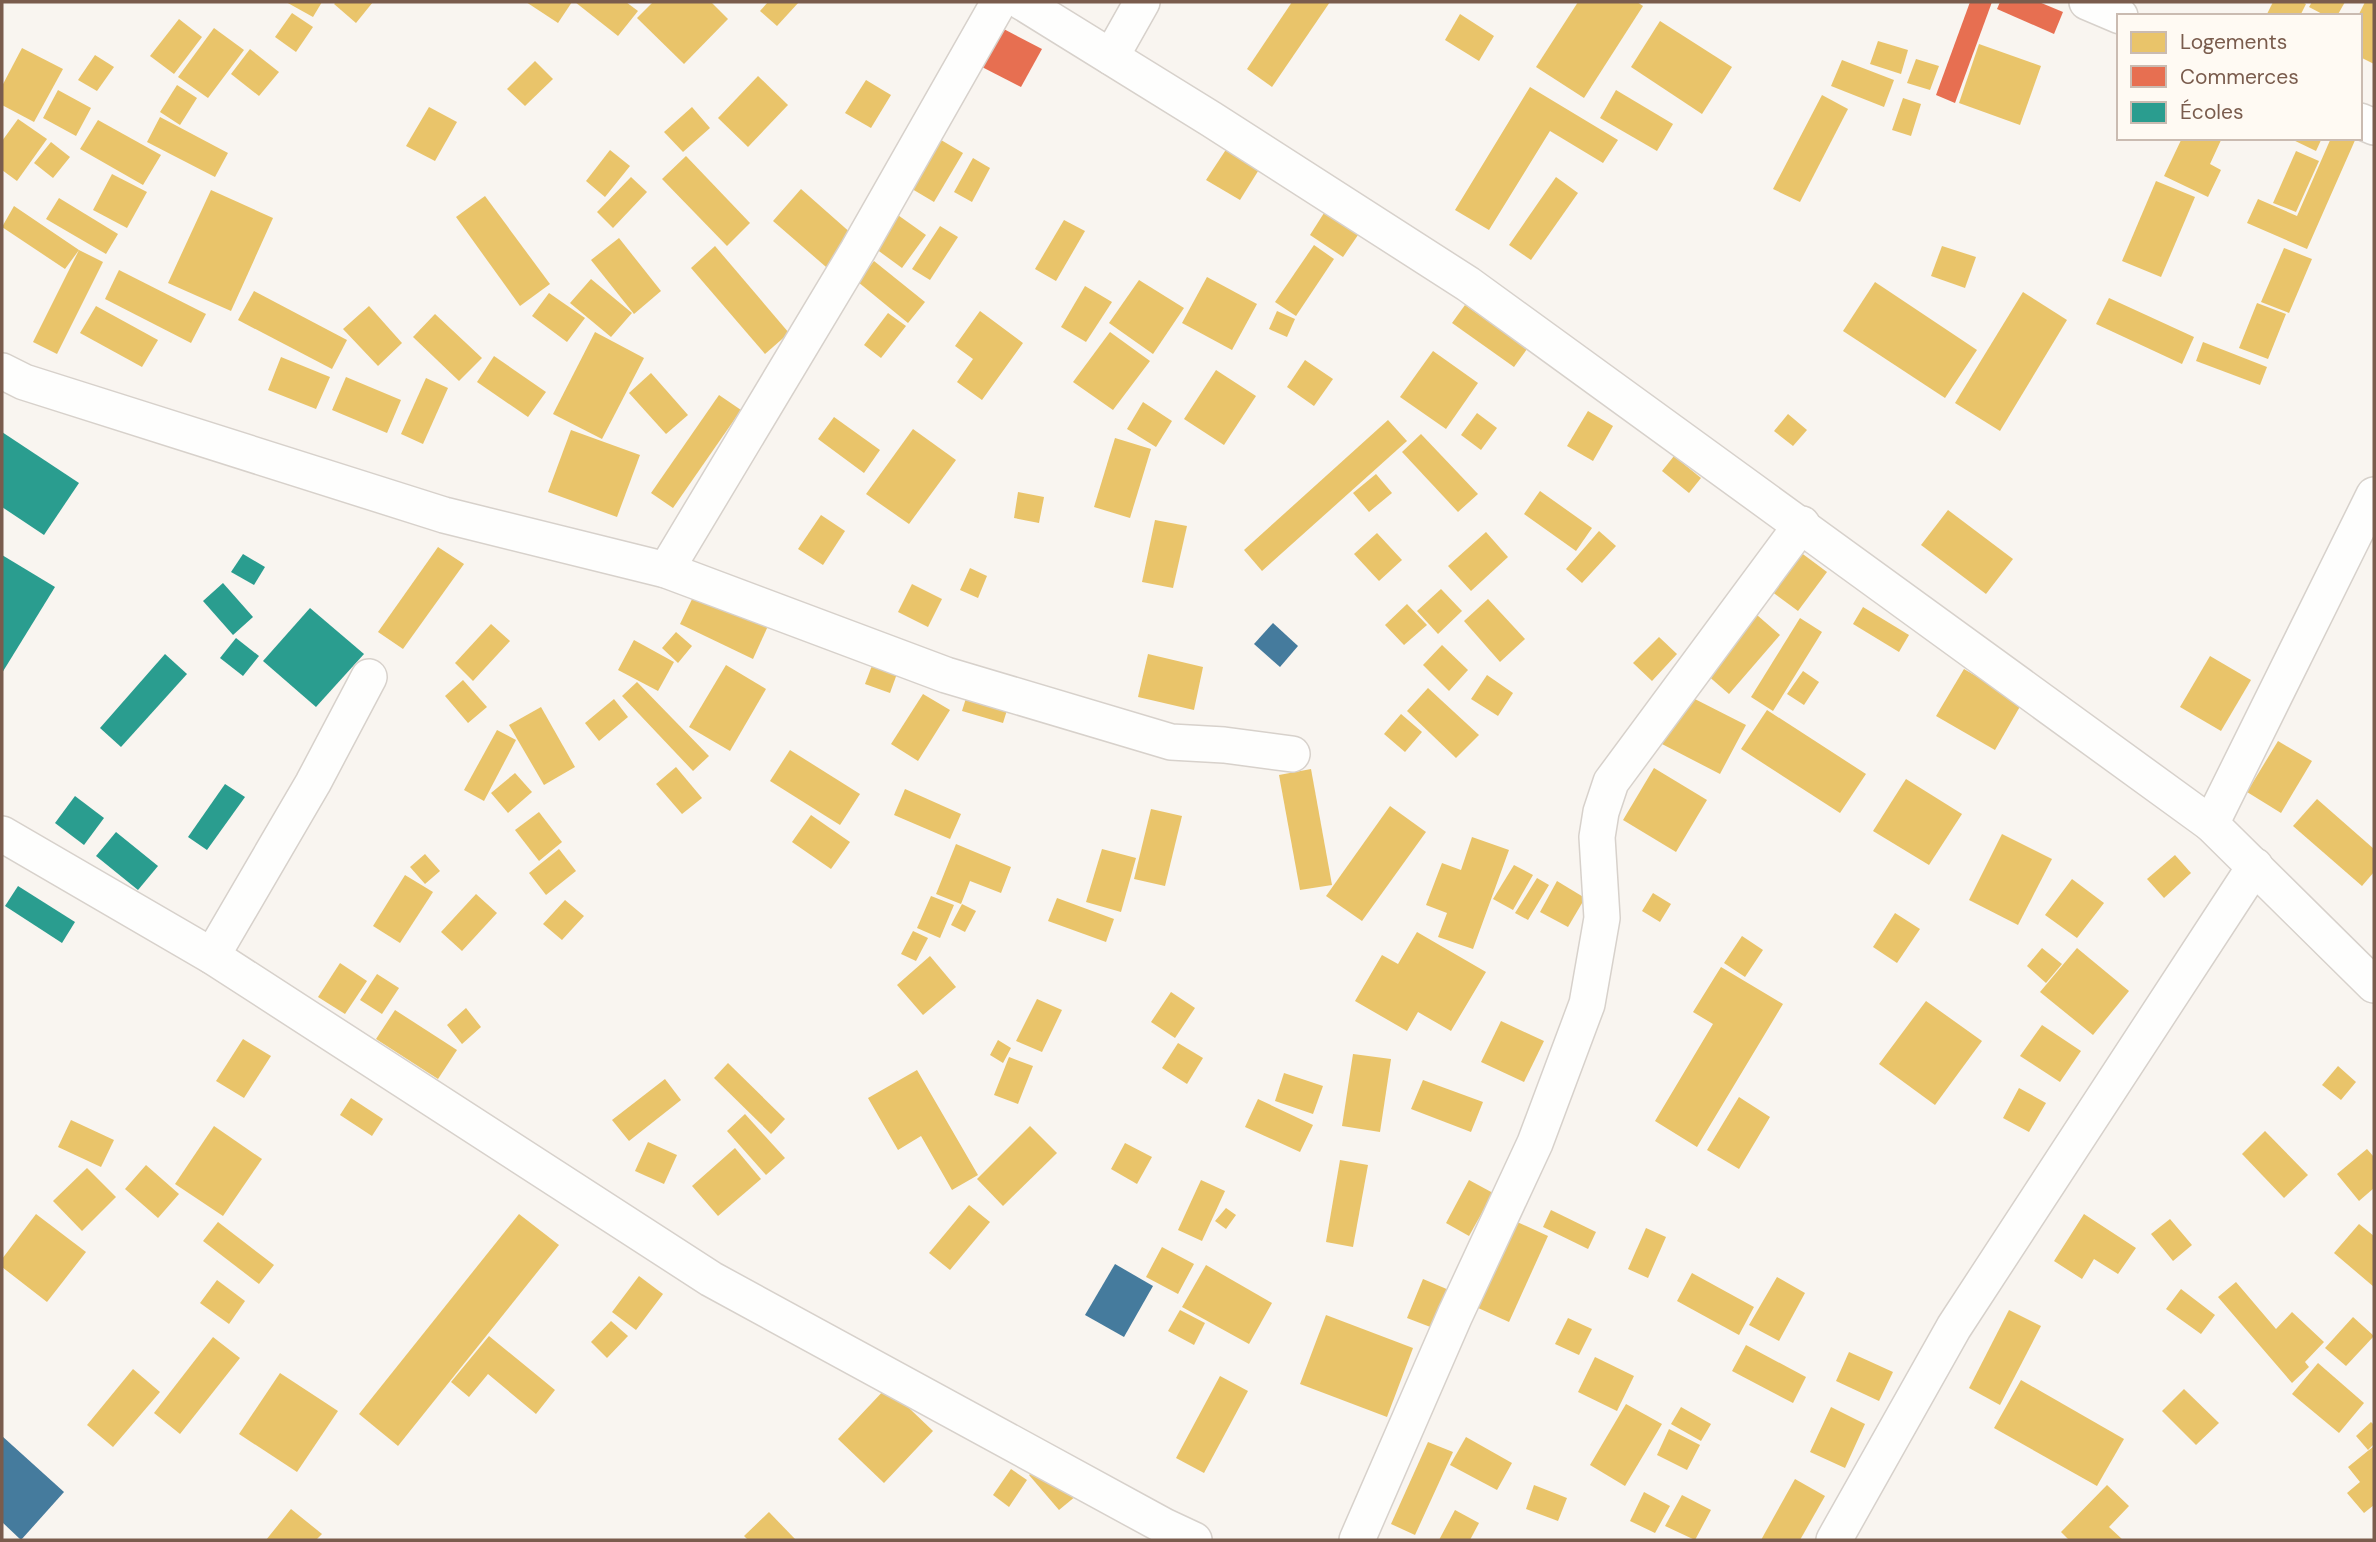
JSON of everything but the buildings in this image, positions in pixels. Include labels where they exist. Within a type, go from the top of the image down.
[{"type":"street","points":[[666,570],[858,250],[999,2]]},
{"type":"street","points":[[1021,2],[1468,284],[1802,524],[2211,824],[2374,985]]},
{"type":"street","points":[[1111,57],[1142,2]]},
{"type":"street","points":[[2087,2],[2117,15]]},
{"type":"street","points":[[2,371],[24,382],[443,515],[666,570],[946,675],[1171,742],[1292,754]]},
{"type":"street","points":[[2211,824],[2374,495]]},
{"type":"street","points":[[1357,1540],[1535,1143],[1587,1004],[1602,918],[1597,837],[1601,812],[1611,782],[1802,524]]},
{"type":"street","points":[[212,956],[313,783],[369,677]]},
{"type":"street","points":[[2,834],[212,956],[711,1279],[1170,1536]]},
{"type":"street","points":[[1834,1540],[1954,1326],[2255,866]]}]
